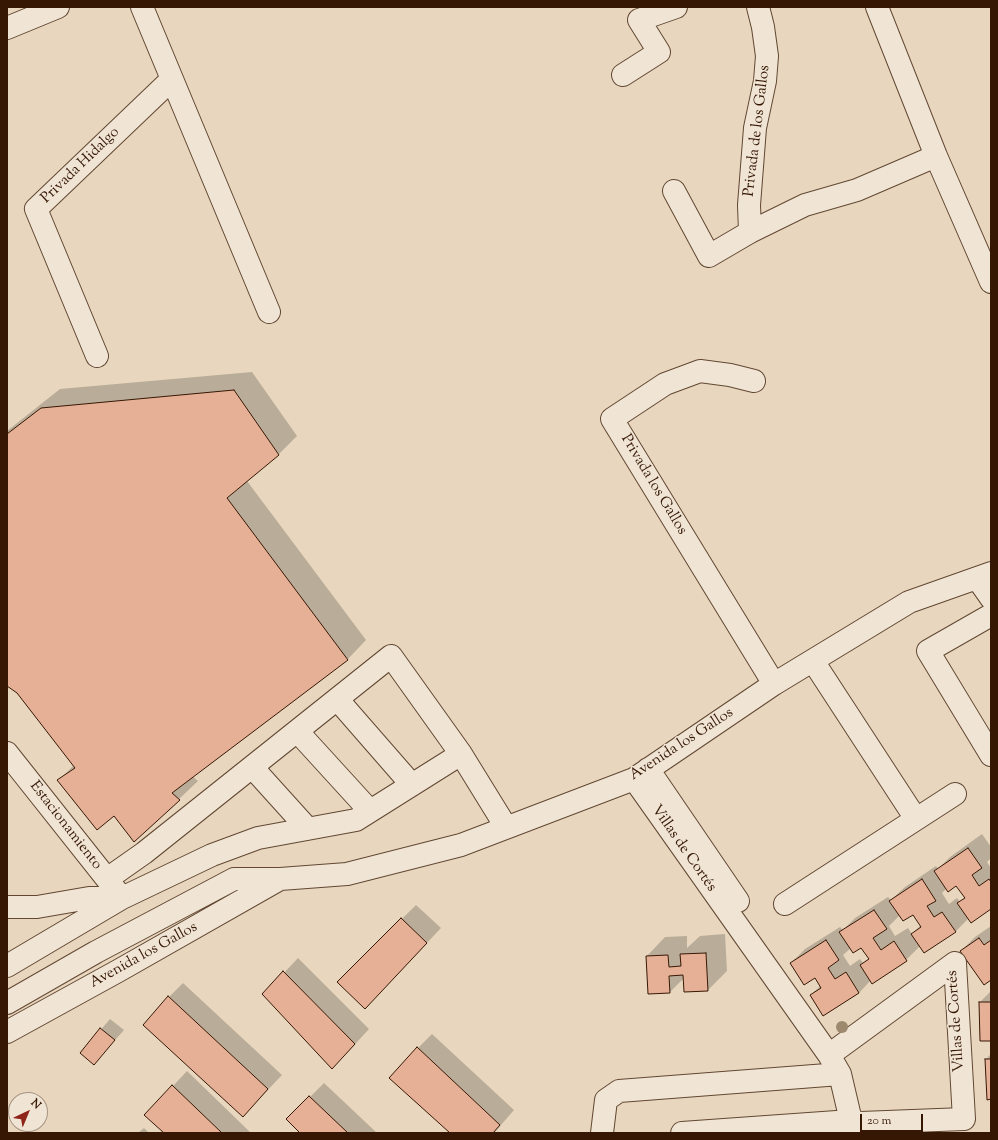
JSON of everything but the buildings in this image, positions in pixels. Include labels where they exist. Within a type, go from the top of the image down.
[{"type":"street","points":[[7,28],[58,7]]},
{"type":"street","points":[[142,7],[171,80],[269,312]]},
{"type":"street","points":[[623,75],[659,52],[639,20],[676,7]]},
{"type":"street","name":"Privada de los Gallos","points":[[750,232],[749,205],[755,128],[766,81],[767,56],[763,27],[758,7]]},
{"type":"street","points":[[877,7],[936,156],[991,282]]},
{"type":"street","name":"Privada Hidalgo","points":[[97,356],[36,209],[171,80]]},
{"type":"street","points":[[674,191],[709,256],[750,232],[805,205],[857,190],[936,156]]},
{"type":"street","name":"Privada los Gallos","points":[[754,381],[730,375],[700,371],[665,384],[612,419],[774,684]]},
{"type":"street","points":[[984,576],[991,598]]},
{"type":"street","name":"Avenida los Gallos","points":[[7,1003],[96,952],[234,879],[280,879],[347,874],[461,844],[641,774],[774,684],[909,602],[984,576]]},
{"type":"street","points":[[988,742],[928,651],[991,615]]},
{"type":"street","points":[[107,879],[144,853],[391,656],[460,754],[506,827]]},
{"type":"street","points":[[813,661],[916,819]]},
{"type":"street","points":[[337,699],[412,785]]},
{"type":"street","points":[[297,731],[370,811]]},
{"type":"street","name":"Estacionamiento","points":[[7,754],[122,898]]},
{"type":"street","points":[[7,966],[122,898],[219,853],[258,838],[356,820],[460,754]]},
{"type":"street","points":[[252,767],[308,828]]},
{"type":"street","name":"Villas de Cortés","points":[[641,774],[836,1060],[852,1127]]},
{"type":"street","points":[[785,904],[955,794]]},
{"type":"street","name":"Avenida los Gallos","points":[[7,1032],[125,968],[280,879]]},
{"type":"street","points":[[7,907],[37,907],[89,898],[122,898]]},
{"type":"street","name":"Villas de Cortés","points":[[682,1133],[852,1127],[861,1124],[964,1119],[955,963],[836,1060]]},
{"type":"street","points":[[602,1133],[606,1100],[619,1091],[836,1060]]}]
